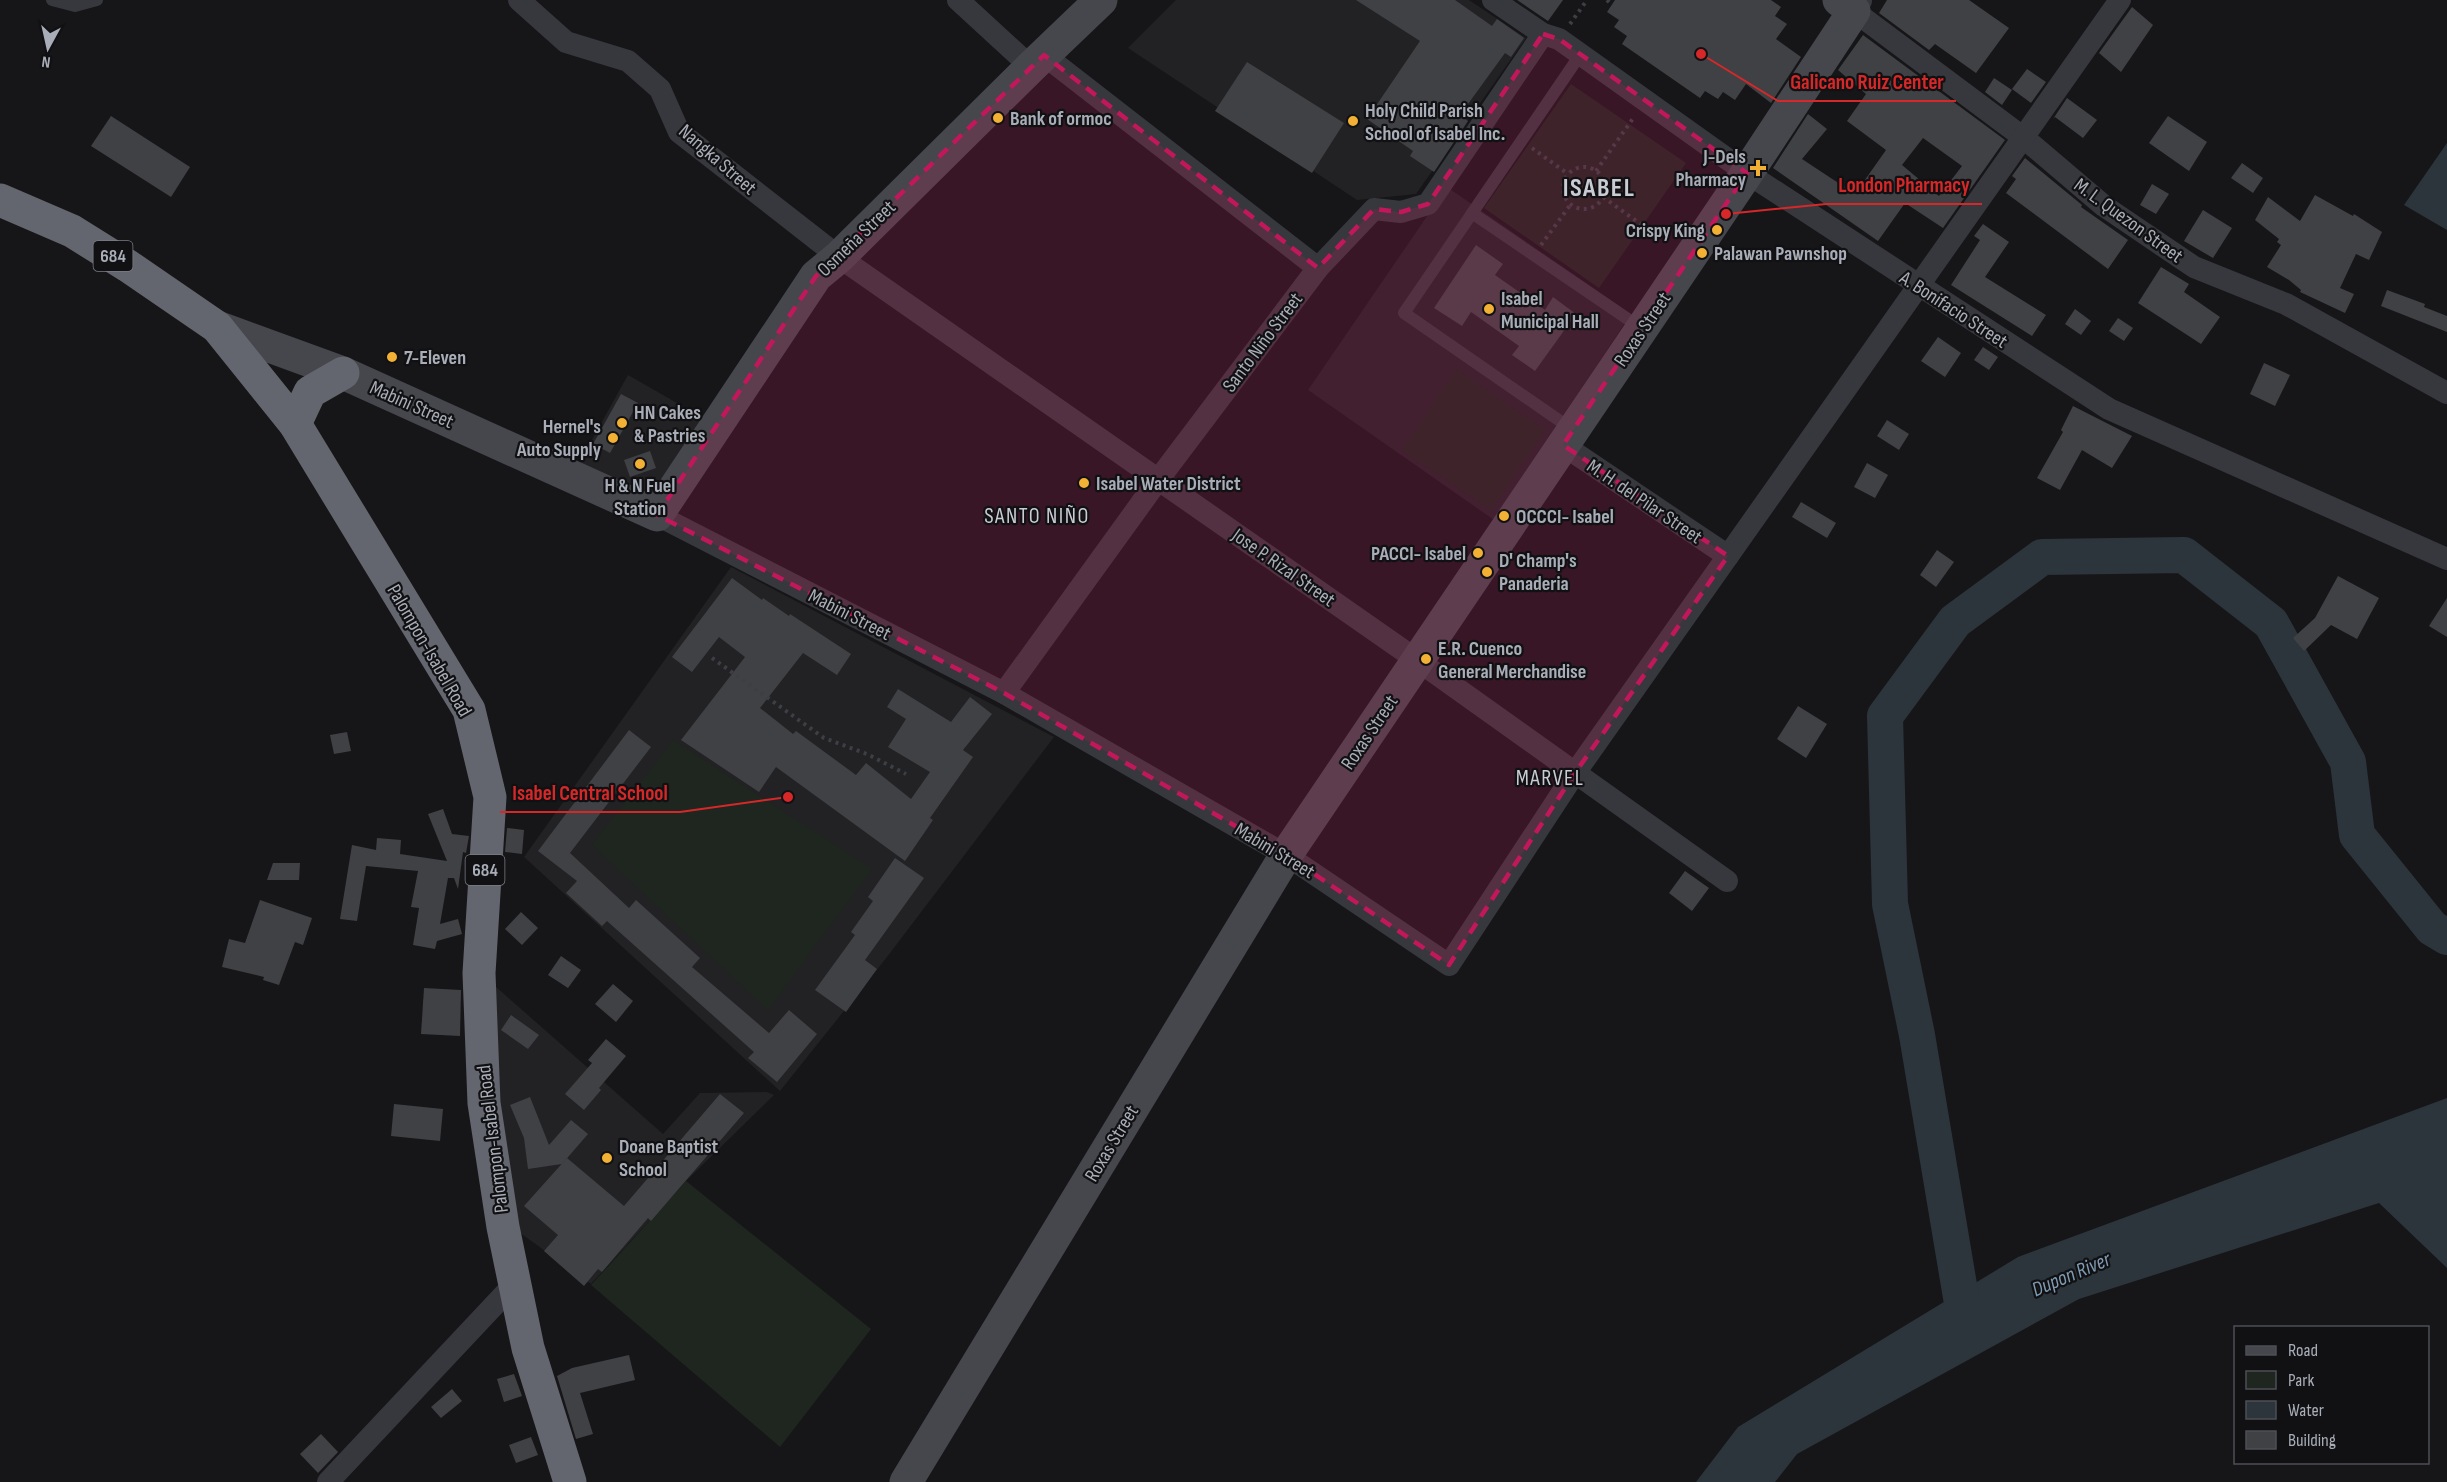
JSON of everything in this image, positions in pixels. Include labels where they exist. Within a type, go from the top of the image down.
[{"type":"highway","name":"Palompon-Isabel Road","points":[[0,200],[72,231],[129,266],[217,327],[295,424],[469,710],[490,797],[479,973],[484,1103],[503,1227],[528,1348],[570,1482]]},
{"type":"highway","points":[[295,424],[310,392],[343,372]]},
{"type":"street","name":"Nangka Street","points":[[519,0],[566,42],[628,61],[660,88],[679,132],[839,257]]},
{"type":"street","points":[[957,0],[1318,268]]},
{"type":"street","name":"Osmeña Street","points":[[657,515],[816,276],[839,257],[1101,0]]},
{"type":"street","name":"A. Bonifacio Street","points":[[1493,0],[1580,56],[1747,173],[2109,409],[2447,559]]},
{"type":"street","points":[[1575,773],[2120,0]]},
{"type":"street","name":"M. L. Quezon Street","points":[[1851,4],[2024,138],[2104,206],[2194,267],[2286,304],[2447,393]]},
{"type":"street","name":"Roxas Street","points":[[906,1482],[1286,855],[1747,173],[1851,4]]},
{"type":"street","name":"Santo Niño Street","points":[[1004,693],[1158,480],[1318,268],[1374,209],[1401,212],[1428,204],[1551,37]]},
{"type":"street","name":"Jose P. Rizal Street","points":[[839,257],[1418,660],[1727,881]]},
{"type":"street","name":"Mabini Street","points":[[217,327],[343,372],[657,515],[1004,693],[1286,855],[1449,965],[1575,773]]},
{"type":"street","name":"M. H. del Pilar Street","points":[[1568,437],[1728,556]]},
{"type":"street","points":[[328,1482],[516,1282]]},
{"type":"lane","points":[[52,0],[75,6],[96,0]]},
{"type":"lane","points":[[1568,437],[1404,313],[1580,56]]},
{"type":"lane","points":[[1472,213],[1642,328]]},
{"type":"path","points":[[1551,37],[1587,0]]},
{"type":"path","points":[[1596,171],[1646,101]]},
{"type":"path","points":[[1521,140],[1568,174]]},
{"type":"path","points":[[1583,167],[1596,171],[1604,182],[1603,197],[1592,207],[1577,207],[1570,204],[1563,191],[1563,184],[1568,174],[1576,168],[1583,167]]},
{"type":"path","points":[[1603,197],[1653,233]]},
{"type":"path","points":[[1534,255],[1570,204]]},
{"type":"path","points":[[712,658],[824,738],[867,754],[906,774]]},
{"type":"highlighted area","points":[[1543,34],[1559,39],[1747,173],[1563,445],[1728,556],[1575,773],[1449,965],[1286,855],[1004,693],[657,515],[816,276],[1044,55],[1318,268],[1374,209],[1401,212],[1428,204]]},
{"type":"shaded area","name":"Holy Child Parish School of Isabel Inc.","points":[[1176,0],[1469,0],[1526,38],[1416,194],[1357,200],[1128,48]]},
{"type":"shaded area","points":[[1447,187],[1631,314],[1494,520],[1308,390]]},
{"type":"shaded area","points":[[628,375],[705,419],[660,487],[644,497],[579,463]]},
{"type":"shaded area","points":[[731,567],[1054,737],[887,957],[780,1091],[524,857]]},
{"type":"shaded area","name":"Doane Baptist School","points":[[495,986],[663,1134],[700,1093],[767,1092],[774,1095],[686,1181],[591,1284],[516,1230],[496,1104]]},
{"type":"green space","points":[[1571,84],[1686,163],[1599,288],[1484,208]]},
{"type":"green space","points":[[1456,369],[1545,430],[1491,510],[1402,450]]},
{"type":"green space","points":[[673,740],[872,869],[768,1010],[592,845]]},
{"type":"green space","points":[[686,1181],[871,1329],[780,1447],[591,1285]]},
{"type":"water","points":[[2447,143],[2447,230],[2404,205]]},
{"type":"water","name":"Dupon River","points":[[2447,1098],[2447,1268],[2379,1203],[2079,1299],[1797,1454],[1775,1482],[1696,1482],[1738,1427],[2018,1257]]},
{"type":"building","points":[[1356,0],[1455,0],[1492,26],[1497,19],[1524,38],[1511,57],[1505,53],[1460,115],[1468,121],[1434,172],[1410,156],[1413,151],[1367,119],[1420,41]]},
{"type":"building","points":[[1517,0],[1563,0],[1548,21]]},
{"type":"building","points":[[1615,0],[1771,0],[1781,7],[1775,16],[1787,24],[1776,39],[1801,57],[1771,103],[1746,84],[1735,100],[1723,92],[1718,99],[1705,91],[1700,98],[1622,44],[1627,36],[1614,27],[1619,20],[1607,12]]},
{"type":"building","points":[[1887,0],[1969,0],[2009,28],[1976,73],[1935,44],[1929,50],[1879,13]]},
{"type":"building","points":[[2132,7],[2153,25],[2121,72],[2099,53]]},
{"type":"building","points":[[1863,35],[2005,140],[1943,228],[1905,203],[1878,241],[1773,168],[1808,114],[1827,129],[1802,159],[1855,194],[1886,150],[1847,121],[1866,94],[1838,70]],"holes":[[[1923,138],[1962,166],[1939,196],[1902,165]]]},
{"type":"building","points":[[1247,62],[1344,123],[1312,173],[1215,111]]},
{"type":"building","points":[[2027,69],[2046,82],[2031,103],[2012,89]]},
{"type":"building","points":[[1994,78],[2012,90],[2002,105],[1985,92]]},
{"type":"building","points":[[2067,98],[2097,120],[2083,138],[2055,117],[2053,119]]},
{"type":"building","points":[[111,116],[190,167],[171,197],[91,146]]},
{"type":"building","points":[[2168,116],[2207,142],[2189,171],[2149,143]]},
{"type":"building","points":[[2025,158],[2082,205],[2081,207],[2128,240],[2108,269],[2006,193],[2016,179],[2012,176]]},
{"type":"building","points":[[2242,163],[2263,178],[2253,193],[2231,178]]},
{"type":"building","points":[[2152,184],[2169,194],[2156,214],[2140,205]]},
{"type":"building","points":[[2315,195],[2353,216],[2354,214],[2382,232],[2369,260],[2356,254],[2340,288],[2354,294],[2345,313],[2300,292],[2301,290],[2289,280],[2267,267],[2281,245],[2277,242],[2279,239],[2255,220],[2268,197],[2300,221]]},
{"type":"building","points":[[2203,210],[2232,228],[2213,258],[2184,241]]},
{"type":"building","points":[[1983,224],[2009,242],[1985,277],[2046,315],[2032,336],[1951,285],[1980,240],[1974,236]]},
{"type":"building","name":"Isabel Municipal Hall","points":[[1476,245],[1503,264],[1495,275],[1545,310],[1553,297],[1576,314],[1535,371],[1512,355],[1519,346],[1471,312],[1462,326],[1434,308]]},
{"type":"building","points":[[2161,267],[2189,284],[2184,292],[2220,317],[2201,344],[2138,303]]},
{"type":"building","points":[[2387,290],[2425,304],[2424,307],[2447,316],[2447,332],[2381,306]]},
{"type":"building","points":[[2075,309],[2091,321],[2081,335],[2065,324]]},
{"type":"building","points":[[2118,318],[2133,328],[2124,341],[2109,331]]},
{"type":"building","points":[[1938,337],[1961,353],[1945,377],[1921,361]]},
{"type":"building","points":[[1983,347],[1998,357],[1989,370],[1974,360]]},
{"type":"building","points":[[2264,363],[2290,375],[2275,406],[2250,394]]},
{"type":"building","points":[[621,394],[638,403],[610,453],[593,444]]},
{"type":"building","points":[[2073,406],[2132,436],[2112,468],[2082,450],[2060,490],[2037,478],[2063,432],[2061,430]]},
{"type":"building","points":[[1887,420],[1909,434],[1899,450],[1877,436]]},
{"type":"building","name":"H & N Fuel Station","points":[[650,451],[656,468],[630,477],[624,460]]},
{"type":"building","points":[[1867,463],[1888,475],[1875,498],[1854,487]]},
{"type":"building","points":[[1801,502],[1836,523],[1827,538],[1792,517]]},
{"type":"building","points":[[1937,550],[1954,562],[1936,587],[1920,575]]},
{"type":"building","points":[[2338,576],[2379,598],[2357,639],[2331,625],[2304,651],[2293,638],[2315,618]]},
{"type":"building","points":[[732,578],[762,600],[763,598],[789,616],[790,614],[851,654],[837,675],[803,653],[760,708],[793,734],[796,731],[856,775],[866,763],[911,799],[930,772],[888,747],[906,719],[887,707],[898,689],[951,722],[970,697],[992,714],[963,750],[973,757],[930,818],[933,820],[905,861],[776,767],[759,792],[681,740],[745,657],[719,637],[692,672],[672,657]]},
{"type":"building","points":[[2447,598],[2447,637],[2429,626]]},
{"type":"building","points":[[1798,706],[1827,724],[1806,758],[1777,739]]},
{"type":"building","points":[[629,730],[651,747],[570,853],[629,908],[636,900],[700,958],[692,967],[769,1033],[789,1010],[817,1034],[777,1082],[748,1058],[754,1052],[607,921],[602,926],[566,893],[577,881],[538,851]]},
{"type":"building","points":[[347,732],[351,751],[334,754],[330,735]]},
{"type":"building","points":[[443,809],[452,834],[469,836],[466,853],[463,852],[458,889],[454,878],[448,878],[440,924],[458,919],[462,934],[437,941],[435,949],[413,945],[419,908],[411,907],[418,871],[366,866],[357,921],[340,919],[352,845],[376,850],[377,838],[401,840],[400,854],[447,861],[428,814]]},
{"type":"building","points":[[507,828],[524,830],[522,854],[505,852]]},
{"type":"building","points":[[895,858],[924,878],[865,960],[877,969],[846,1012],[815,990],[855,935],[851,932],[873,901],[868,897]]},
{"type":"building","points":[[273,863],[300,863],[299,880],[267,880]]},
{"type":"building","points":[[1685,871],[1709,888],[1692,911],[1669,893]]},
{"type":"building","points":[[260,900],[312,918],[303,945],[295,942],[279,985],[263,980],[264,977],[222,967],[229,939],[245,943]]},
{"type":"building","points":[[521,912],[538,928],[522,945],[505,929]]},
{"type":"building","points":[[561,956],[581,970],[568,988],[548,975]]},
{"type":"building","points":[[613,984],[633,1001],[616,1022],[595,1004]]},
{"type":"building","points":[[424,988],[461,990],[460,1036],[421,1034]]},
{"type":"building","points":[[511,1015],[539,1035],[528,1049],[501,1030]]},
{"type":"building","points":[[606,1039],[626,1056],[584,1110],[565,1094],[592,1063],[588,1060]]},
{"type":"building","points":[[720,1094],[744,1113],[651,1221],[648,1218],[602,1272],[598,1269],[584,1286],[544,1251],[558,1235],[524,1206],[567,1158],[624,1206]]},
{"type":"building","points":[[530,1097],[549,1145],[571,1120],[588,1134],[562,1164],[528,1169],[524,1138],[510,1105]]},
{"type":"building","points":[[394,1104],[443,1109],[440,1141],[391,1136]]},
{"type":"building","points":[[629,1355],[635,1380],[580,1393],[593,1434],[576,1439],[557,1376],[572,1368]]},
{"type":"building","points":[[514,1374],[522,1396],[504,1402],[497,1379]]},
{"type":"building","points":[[452,1389],[462,1401],[441,1418],[431,1407]]},
{"type":"building","points":[[321,1434],[338,1452],[318,1473],[300,1454]]},
{"type":"building","points":[[531,1437],[538,1455],[516,1463],[509,1445]]},
{"type":"waterway","points":[[1966,1327],[1917,1035],[1890,904],[1885,716],[1955,621],[2042,557],[2184,555],[2271,623],[2348,762],[2357,835],[2432,928],[2447,937]]},
{"type":"place","name":"Galicano Ruiz Center","points":[[1701,54]]},
{"type":"place","name":"Bank of ormoc","points":[[998,118]]},
{"type":"place","name":"Holy Child Parish School of Isabel Inc.","points":[[1353,121]]},
{"type":"place","name":"J-Dels Pharmacy","points":[[1758,168]]},
{"type":"place","name":"London Pharmacy","points":[[1726,214]]},
{"type":"place","name":"Crispy King","points":[[1717,230]]},
{"type":"place","name":"Palawan Pawnshop","points":[[1702,253]]},
{"type":"place","name":"Isabel Municipal Hall","points":[[1489,309]]},
{"type":"place","name":"7-Eleven","points":[[392,357]]},
{"type":"place","name":"HN Cakes & Pastries","points":[[622,423]]},
{"type":"place","name":"Hernel's Auto Supply","points":[[613,438]]},
{"type":"place","name":"H & N Fuel Station","points":[[640,464]]},
{"type":"place","name":"Isabel Water District","points":[[1084,483]]},
{"type":"place","name":"OCCCI- Isabel","points":[[1504,516]]},
{"type":"place","name":"PACCI- Isabel","points":[[1478,553]]},
{"type":"place","name":"D' Champ's Panaderia","points":[[1487,572]]},
{"type":"place","name":"E.R. Cuenco General Merchandise","points":[[1426,659]]},
{"type":"place","name":"Isabel Central School","points":[[788,797]]},
{"type":"place","name":"Doane Baptist School","points":[[607,1158]]},
{"type":"district","name":"ISABEL","points":[[1599,187]]},
{"type":"district","name":"SANTO NIÑO","points":[[1037,515]]},
{"type":"district","name":"MARVEL","points":[[1550,777]]}]
